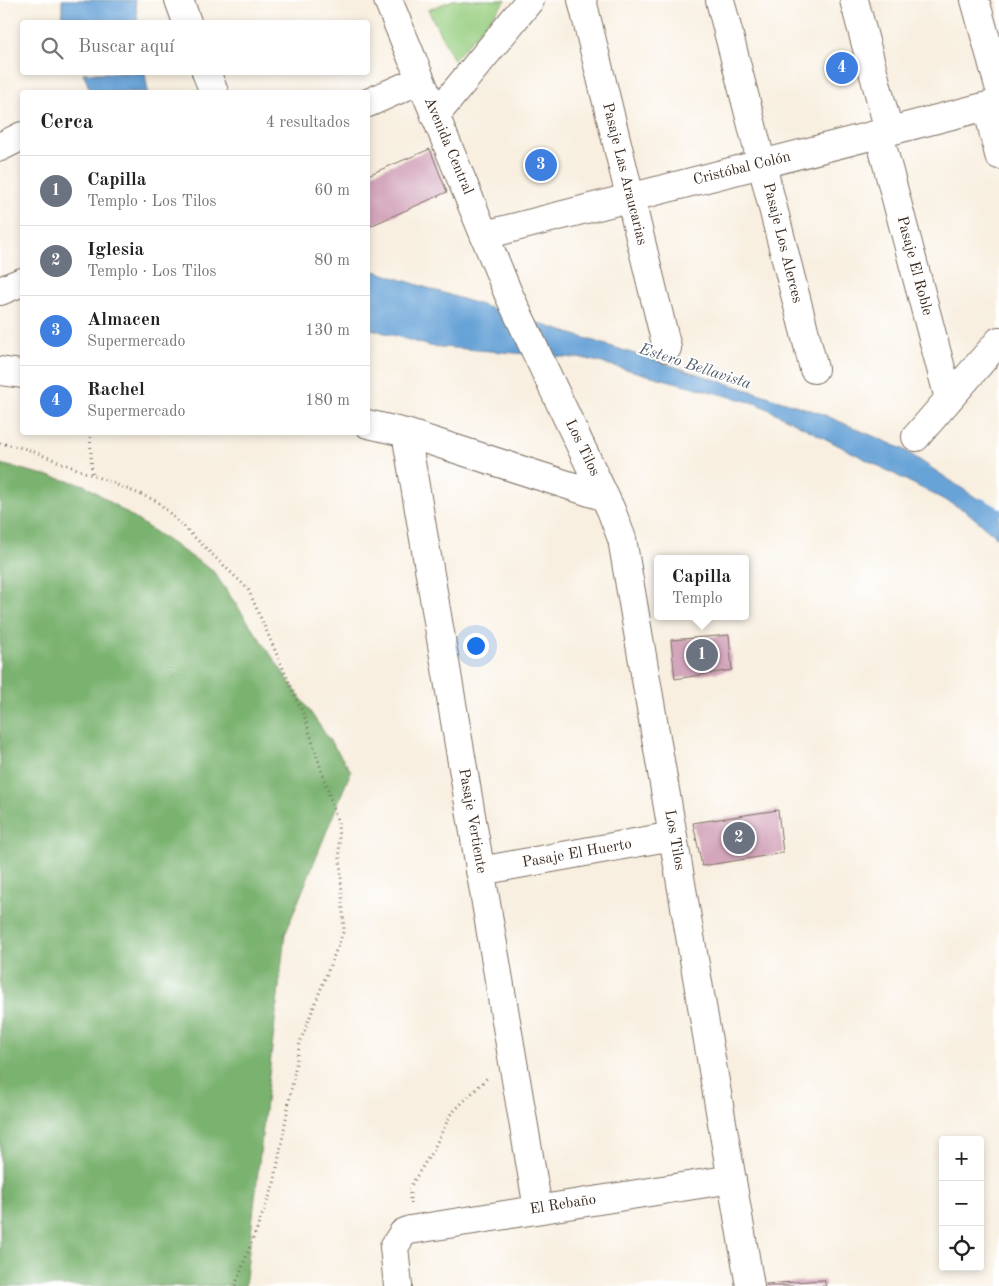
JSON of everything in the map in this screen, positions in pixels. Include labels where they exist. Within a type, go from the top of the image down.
[{"type":"street","points":[[179,0],[186,20]]},
{"type":"street","name":"Avenida Central","points":[[388,0],[508,293]]},
{"type":"street","points":[[435,116],[530,0]]},
{"type":"street","name":"Pasaje Las Araucarias","points":[[582,0],[667,348]]},
{"type":"street","name":"Pasaje Los Alerces","points":[[720,0],[814,369]]},
{"type":"street","name":"Pasaje El Roble","points":[[854,0],[884,133],[949,398]]},
{"type":"street","points":[[975,0],[995,98],[999,155]]},
{"type":"street","points":[[207,75],[213,90]]},
{"type":"street","points":[[370,102],[420,80]]},
{"type":"street","name":"Cristóbal Colón","points":[[485,235],[884,133],[995,98]]},
{"type":"street","points":[[0,147],[20,137]]},
{"type":"street","points":[[0,291],[20,283]]},
{"type":"street","name":"Los Tilos","points":[[508,293],[617,523],[623,547],[750,1286]]},
{"type":"street","points":[[916,437],[999,341]]},
{"type":"street","points":[[0,371],[20,374]]},
{"type":"street","points":[[370,424],[406,433],[605,497]]},
{"type":"street","name":"Pasaje Vertiente","points":[[406,433],[538,1209]]},
{"type":"street","name":"Pasaje El Huerto","points":[[480,871],[673,836]]},
{"type":"street","name":"El Rebaño","points":[[404,1234],[538,1209],[732,1178]]},
{"type":"street","points":[[398,1286],[393,1255],[394,1247],[404,1234]]},
{"type":"path","points":[[90,435],[92,475]]},
{"type":"path","points":[[0,443],[28,449],[157,501],[248,589],[305,718],[338,823],[344,930],[300,1042],[274,1184],[235,1286]]},
{"type":"path","points":[[404,1234],[410,1187],[433,1150],[451,1114],[512,1053]]},
{"type":"green space","points":[[453,0],[506,0],[454,60],[428,10]]},
{"type":"green space","points":[[0,464],[85,485],[213,571],[351,771],[285,934],[245,1286],[0,1286]]},
{"type":"water","points":[[62,0],[135,0],[138,20],[62,20]]},
{"type":"water","points":[[84,75],[145,75],[148,90],[90,90]]},
{"type":"water","points":[[370,270],[820,413],[903,449],[999,513],[999,539],[966,511],[758,404],[587,359],[430,346],[370,329]]},
{"type":"building","points":[[430,149],[447,192],[370,226],[370,174]]},
{"type":"building","points":[[729,635],[732,670],[675,679],[671,640]]},
{"type":"building","points":[[778,810],[783,853],[702,866],[693,823]]},
{"type":"building","points":[[824,1280],[826,1286],[767,1286],[766,1284]]},
{"type":"waterway","name":"Estero Bellavista","points":[[981,502],[999,512]]},
{"type":"place","name":"Rachel","points":[[842,68]]},
{"type":"place","name":"Almacen","points":[[541,165]]},
{"type":"place","name":"Capilla","points":[[702,655]]},
{"type":"place","name":"Iglesia","points":[[739,838]]}]
